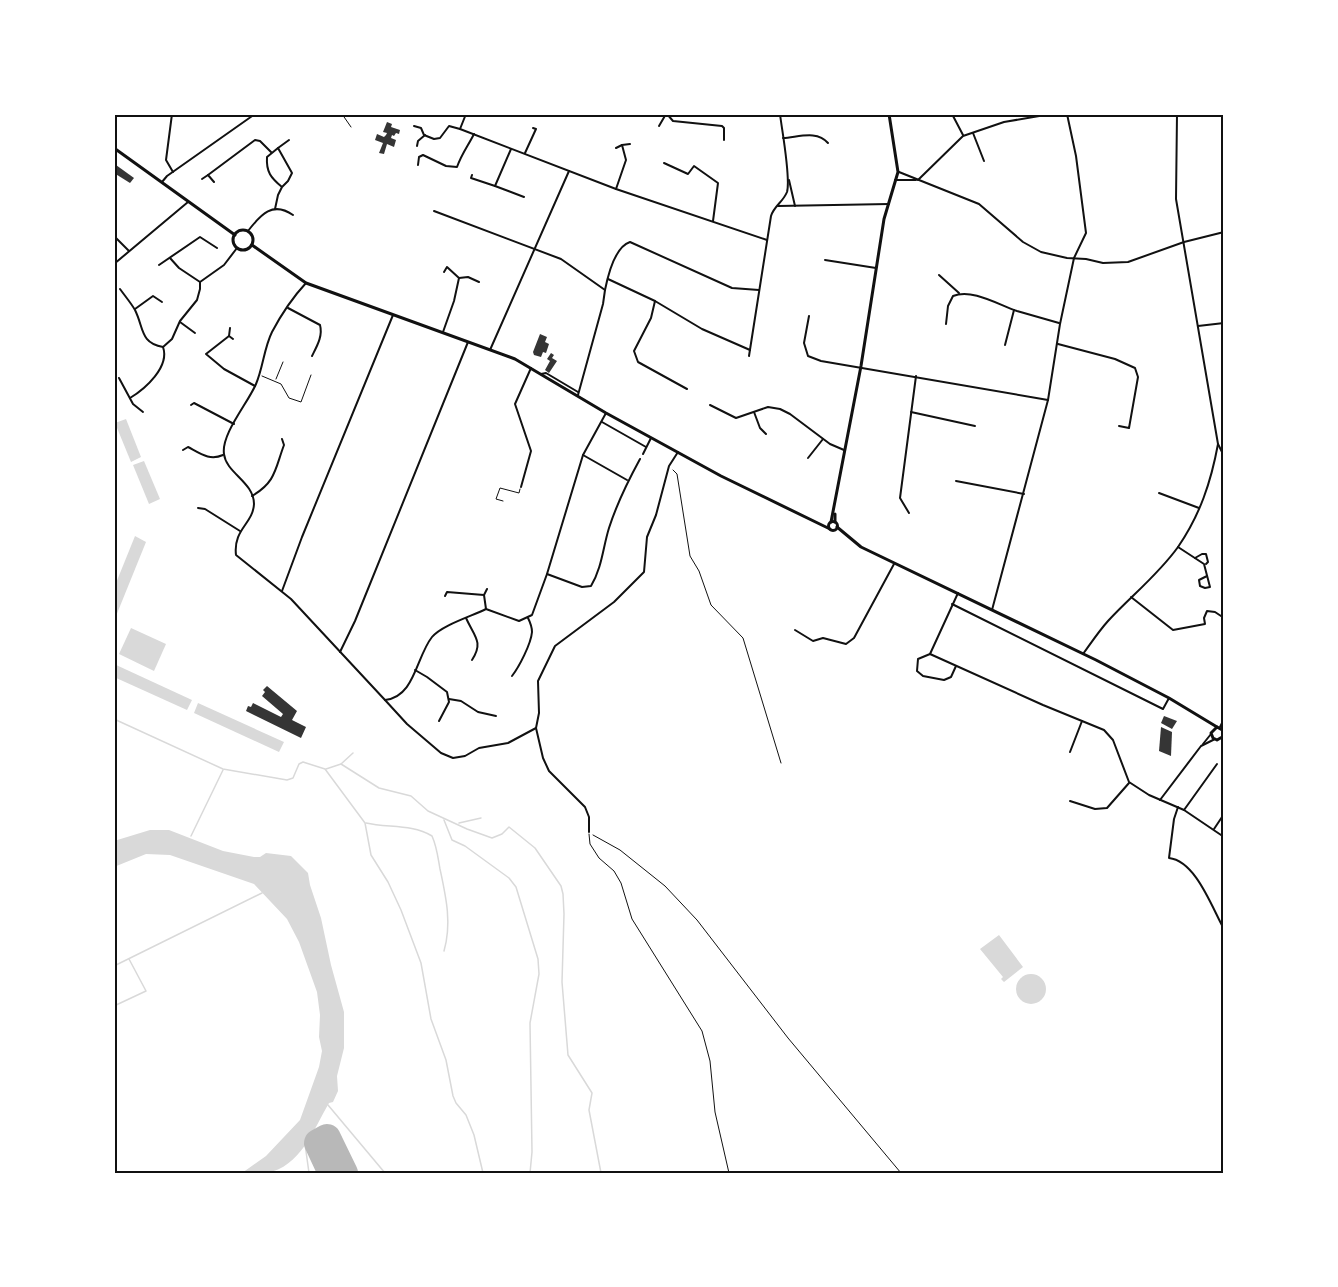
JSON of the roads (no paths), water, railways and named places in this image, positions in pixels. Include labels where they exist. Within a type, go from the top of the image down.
[{"type":"main road","points":[[834,529],[832,522],[885,219],[898,172],[889,114]]},
{"type":"main road","points":[[114,148],[235,235]]},
{"type":"main road","points":[[241,230],[248,231],[253,237],[252,245],[246,250],[237,248],[234,242],[235,235],[241,230]]},
{"type":"main road","points":[[252,245],[306,284],[515,359],[578,394],[606,413],[721,476],[816,523],[834,529],[861,546],[1083,654],[1169,698],[1224,731]]},
{"type":"main road","points":[[816,523],[832,522]]},
{"type":"main road","points":[[832,522],[834,529]]},
{"type":"main road","points":[[1207,722],[1215,739],[1223,739]]},
{"type":"main road","points":[[1212,732],[1218,727]]},
{"type":"street","points":[[172,114],[166,160],[173,172]]},
{"type":"street","points":[[162,182],[255,114]]},
{"type":"street","points":[[460,129],[466,114]]},
{"type":"street","points":[[659,126],[666,114],[673,121],[724,127],[724,140]]},
{"type":"street","points":[[780,114],[788,175],[795,206]]},
{"type":"street","points":[[952,114],[963,136]]},
{"type":"street","points":[[896,180],[918,180],[963,136],[1004,122],[1051,114]]},
{"type":"street","points":[[992,611],[1048,400],[1060,324],[1074,258],[1086,233],[1076,156],[1067,114]]},
{"type":"street","points":[[1177,114],[1176,199],[1218,444],[1224,456],[1215,456]]},
{"type":"street","points":[[414,126],[421,128],[425,135],[437,139],[448,126],[460,129],[616,189],[767,240]]},
{"type":"street","points":[[525,153],[534,129],[541,130]]},
{"type":"street","points":[[973,133],[984,160]]},
{"type":"street","points":[[458,167],[463,150],[474,134]]},
{"type":"street","points":[[417,146],[418,141],[425,135]]},
{"type":"street","points":[[783,138],[817,135],[823,137],[828,143]]},
{"type":"street","points":[[202,179],[255,140],[260,141],[271,152]]},
{"type":"street","points":[[282,186],[274,180],[267,168],[267,157],[289,140]]},
{"type":"street","points":[[616,148],[630,144]]},
{"type":"street","points":[[616,189],[626,160],[622,145]]},
{"type":"street","points":[[275,209],[278,195],[282,186],[288,182],[291,172],[278,148]]},
{"type":"street","points":[[495,186],[511,149]]},
{"type":"street","points":[[418,165],[419,157],[423,155],[446,166],[458,167],[461,171]]},
{"type":"street","points":[[664,163],[688,174],[694,166],[718,183],[713,221]]},
{"type":"street","points":[[490,350],[569,171]]},
{"type":"street","points":[[898,172],[979,204],[1023,242],[1041,252],[1103,263],[1128,262],[1184,242],[1224,232]]},
{"type":"street","points":[[208,175],[214,182]]},
{"type":"street","points":[[472,175],[471,178],[524,196]]},
{"type":"street","points":[[749,356],[772,211],[787,191],[788,175]]},
{"type":"street","points":[[114,264],[188,202]]},
{"type":"street","points":[[777,206],[889,204]]},
{"type":"street","points":[[248,231],[261,215],[275,209],[286,210],[293,215]]},
{"type":"street","points":[[434,211],[561,260],[605,290]]},
{"type":"street","points":[[114,236],[129,251]]},
{"type":"street","points":[[159,265],[200,237],[217,248]]},
{"type":"street","points":[[578,394],[608,278],[621,247],[630,242],[732,288],[759,290]]},
{"type":"street","points":[[200,282],[224,265],[237,248]]},
{"type":"street","points":[[170,258],[179,268],[200,282]]},
{"type":"street","points":[[825,260],[877,269]]},
{"type":"street","points":[[444,272],[449,263]]},
{"type":"street","points":[[447,267],[459,278],[479,282]]},
{"type":"street","points":[[939,275],[959,293],[994,300],[1014,310],[1060,324]]},
{"type":"street","points":[[442,333],[454,301],[459,278]]},
{"type":"street","points":[[608,278],[656,301],[702,329],[750,350]]},
{"type":"street","points":[[163,347],[172,339],[180,322],[197,300],[200,282]]},
{"type":"street","points":[[306,284],[294,295],[272,333],[260,375],[225,441],[224,455],[227,462],[248,487],[254,505],[235,544],[236,555],[282,591],[406,724],[441,753],[453,758],[465,756],[478,748],[508,743],[536,728]]},
{"type":"street","points":[[120,289],[135,309],[145,337],[152,345],[163,347]]},
{"type":"street","points":[[946,324],[948,306],[953,296],[959,293]]},
{"type":"street","points":[[135,309],[153,296],[162,302]]},
{"type":"street","points":[[656,301],[651,318],[634,351],[635,356],[638,362],[687,389]]},
{"type":"street","points":[[288,308],[320,324],[322,331],[312,356]]},
{"type":"street","points":[[1005,345],[1014,310]]},
{"type":"street","points":[[282,591],[394,314]]},
{"type":"street","points":[[809,316],[804,343],[808,356],[821,361],[861,366],[1048,400]]},
{"type":"street","points":[[180,322],[195,333]]},
{"type":"street","points":[[1198,326],[1224,323]]},
{"type":"street","points":[[230,328],[229,336],[205,353],[224,369],[255,386]]},
{"type":"street","points":[[229,336],[233,339]]},
{"type":"street","points":[[340,652],[368,589],[468,342]]},
{"type":"street","points":[[1057,344],[1114,359],[1135,368],[1138,377],[1129,428],[1119,426]]},
{"type":"street","points":[[130,398],[145,389],[163,365],[166,355],[163,347]]},
{"type":"street","points":[[520,487],[531,451],[515,404],[531,368]]},
{"type":"street","points":[[909,513],[900,498],[916,376]]},
{"type":"street","points":[[120,378],[133,404],[143,412]]},
{"type":"street","points":[[191,405],[194,404],[234,424]]},
{"type":"street","points":[[710,405],[732,417],[740,417],[768,407],[780,409],[823,439],[844,450]]},
{"type":"street","points":[[911,411],[975,426]]},
{"type":"street","points":[[754,412],[760,428],[766,434]]},
{"type":"street","points":[[385,700],[403,693],[434,635],[486,609],[517,620],[528,618],[535,609],[583,455],[606,413]]},
{"type":"street","points":[[602,422],[646,447]]},
{"type":"street","points":[[643,454],[651,438]]},
{"type":"street","points":[[252,496],[266,488],[271,482],[284,445],[282,439]]},
{"type":"street","points":[[808,458],[823,439]]},
{"type":"street","points":[[1083,654],[1106,622],[1153,576],[1178,547],[1200,509],[1212,476],[1218,444]]},
{"type":"street","points":[[183,450],[188,447],[215,459],[224,455]]},
{"type":"street","points":[[589,832],[589,817],[585,807],[549,771],[543,758],[536,728],[539,713],[538,681],[555,646],[614,602],[644,572],[646,537],[656,515],[669,466],[678,452]]},
{"type":"street","points":[[583,455],[627,480]]},
{"type":"street","points":[[547,574],[582,587],[591,586],[597,573],[608,530],[627,480],[640,459]]},
{"type":"street","points":[[956,481],[1024,494]]},
{"type":"street","points":[[1160,493],[1200,509]]},
{"type":"street","points":[[198,508],[205,509],[240,531]]},
{"type":"street","points":[[1178,547],[1204,564],[1207,576]]},
{"type":"street","points":[[1195,558],[1206,554],[1208,562],[1204,564]]},
{"type":"street","points":[[795,630],[813,641],[824,638],[846,644],[854,638],[895,563]]},
{"type":"street","points":[[486,609],[484,596],[487,589]]},
{"type":"street","points":[[445,596],[447,592],[484,596]]},
{"type":"street","points":[[930,654],[958,592]]},
{"type":"street","points":[[1131,597],[1173,630],[1206,624],[1204,618],[1207,611],[1215,612],[1224,618]]},
{"type":"street","points":[[952,604],[1163,709],[1169,698]]},
{"type":"street","points":[[466,618],[478,645],[478,651],[472,660]]},
{"type":"street","points":[[512,676],[522,660],[532,632],[528,618]]},
{"type":"street","points":[[956,666],[951,677],[945,681],[923,676],[918,671],[918,658],[930,654],[1104,730],[1111,736],[1129,782],[1149,795],[1184,810],[1224,837]]},
{"type":"street","points":[[415,670],[443,688],[449,699],[439,721]]},
{"type":"street","points":[[449,699],[461,701],[478,712],[496,716]]},
{"type":"street","points":[[1218,727],[1224,719]]},
{"type":"street","points":[[1070,752],[1083,720]]},
{"type":"street","points":[[1160,800],[1212,732]]},
{"type":"street","points":[[1202,746],[1215,739]]},
{"type":"street","points":[[1184,810],[1217,764]]},
{"type":"street","points":[[1070,801],[1095,809],[1107,808],[1129,782]]},
{"type":"street","points":[[1178,807],[1174,819],[1169,858],[1182,864],[1200,884],[1224,929]]},
{"type":"street","points":[[1214,829],[1224,814]]},
{"type":"lane","points":[[342,114],[351,127]]},
{"type":"lane","points":[[275,381],[283,362]]},
{"type":"lane","points":[[260,375],[281,384],[289,398],[301,402],[311,375]]},
{"type":"lane","points":[[503,501],[496,499],[500,488],[519,493],[520,487]]},
{"type":"lane","points":[[589,832],[590,844],[599,858],[614,871],[621,883],[632,919],[702,1031],[710,1061],[715,1113],[729,1173]]},
{"type":"waterway","points":[[114,719],[223,769],[287,780],[293,778],[299,764],[303,762],[325,769],[365,823],[371,855],[388,882],[401,910],[421,963],[431,1019],[446,1060],[453,1096],[466,1115],[474,1135],[483,1173]]},
{"type":"waterway","points":[[326,769],[341,764],[353,753]]},
{"type":"waterway","points":[[341,764],[379,788],[411,796],[428,811],[467,829],[492,838],[502,834],[509,827],[535,848],[561,886],[564,914],[562,982],[568,1055],[592,1093],[589,1110],[601,1173]]},
{"type":"waterway","points":[[191,836],[223,770]]},
{"type":"waterway","points":[[459,823],[481,818]]},
{"type":"waterway","points":[[444,820],[452,840],[465,846],[509,878],[516,887],[538,959],[539,974],[530,1023],[532,1152],[530,1173]]},
{"type":"waterway","points":[[366,823],[408,828],[432,836],[447,910],[448,930],[444,951]]},
{"type":"waterway","points":[[114,966],[262,893]]},
{"type":"waterway","points":[[114,1006],[146,991],[129,959]]},
{"type":"waterway","points":[[328,1105],[385,1173]]},
{"type":"waterway","points":[[305,1144],[309,1173]]}]
